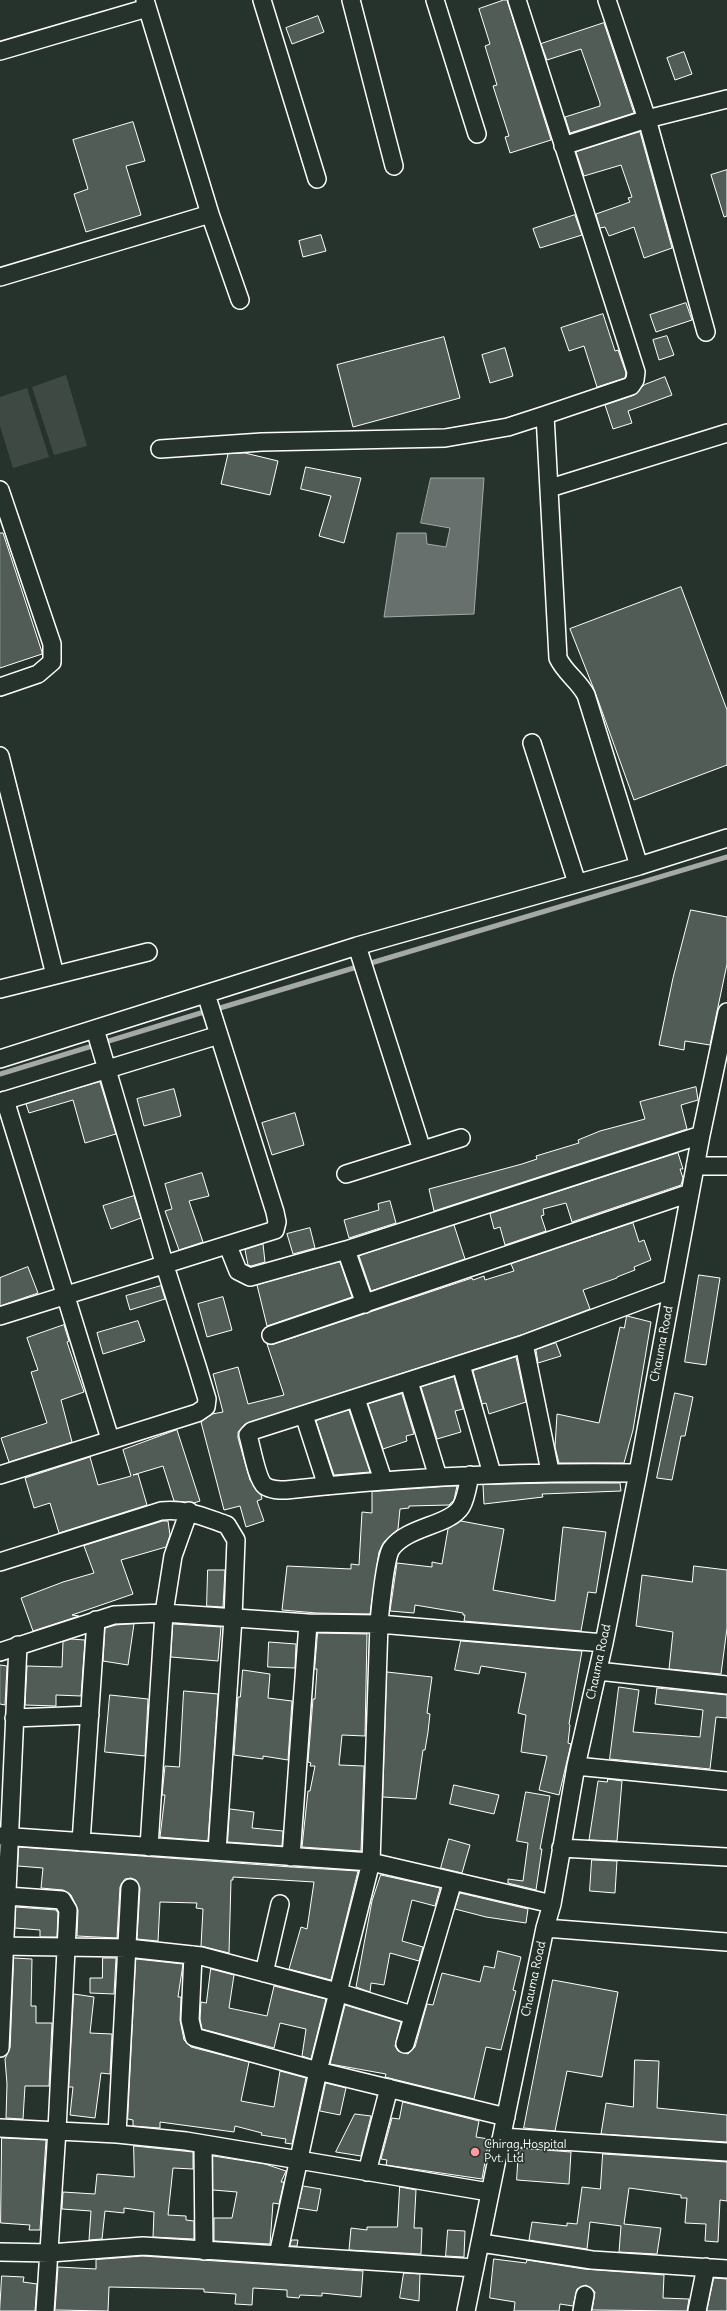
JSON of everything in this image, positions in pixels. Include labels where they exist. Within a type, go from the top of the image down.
[{"type":"street","points":[[262,0],[317,179]]},
{"type":"street","points":[[350,0],[394,166]]},
{"type":"street","points":[[435,0],[477,134]]},
{"type":"street","points":[[160,449],[262,442],[445,438],[508,427],[631,386],[635,380],[636,372],[517,0]]},
{"type":"street","points":[[607,0],[647,119],[706,332]]},
{"type":"street","points":[[0,51],[146,4],[210,214],[240,300]]},
{"type":"street","points":[[564,146],[647,119],[727,99]]},
{"type":"street","points":[[0,277],[210,214]]},
{"type":"street","points":[[545,415],[558,658],[563,667],[579,683],[586,695],[639,866]]},
{"type":"street","points":[[550,488],[727,433]]},
{"type":"street","points":[[0,490],[52,644],[52,662],[38,674],[0,687]]},
{"type":"street","points":[[532,743],[577,883]]},
{"type":"street","points":[[0,756],[55,975]]},
{"type":"street","points":[[0,1059],[357,946],[639,866],[727,838]]},
{"type":"street","points":[[357,946],[422,1150]]},
{"type":"street","points":[[0,989],[148,952]]},
{"type":"street","points":[[0,1316],[165,1266],[275,1230],[277,1222],[206,994]]},
{"type":"street","name":"Chauma Road","points":[[466,2311],[481,2242],[489,2192],[502,2137],[545,1928],[552,1904],[576,1766],[604,1643],[638,1473],[701,1135],[727,1012]]},
{"type":"street","points":[[0,1475],[110,1439],[197,1413],[206,1407],[207,1399],[165,1266],[95,1029]]},
{"type":"street","points":[[110,1439],[66,1296],[3,1101],[219,1035]]},
{"type":"street","points":[[228,1246],[238,1271],[250,1277],[346,1250],[701,1135]]},
{"type":"street","points":[[346,1174],[461,1138]]},
{"type":"street","points":[[695,1166],[727,1166]]},
{"type":"street","points":[[270,1334],[365,1304],[690,1193]]},
{"type":"street","points":[[346,1250],[365,1304]]},
{"type":"street","points":[[638,1473],[550,1471],[383,1480],[286,1490],[270,1489],[263,1485],[258,1474],[248,1435],[252,1431],[304,1416],[524,1344],[672,1290]]},
{"type":"street","points":[[524,1344],[550,1471]]},
{"type":"street","points":[[461,1364],[492,1474]]},
{"type":"street","points":[[409,1382],[438,1477]]},
{"type":"street","points":[[356,1399],[383,1480]]},
{"type":"street","points":[[304,1416],[327,1486]]},
{"type":"street","points":[[278,2255],[318,2071],[371,1862],[378,1624],[380,1602],[390,1551],[400,1539],[452,1515],[461,1508],[470,1475]]},
{"type":"street","points":[[0,1562],[161,1511],[175,1509],[189,1511],[227,1524],[236,1540],[233,1618],[217,1851]]},
{"type":"street","points":[[149,1847],[164,1613],[173,1556],[189,1511]]},
{"type":"street","points":[[0,1652],[114,1615],[164,1613],[308,1623],[378,1624],[604,1643]]},
{"type":"street","points":[[81,1842],[96,1620]]},
{"type":"street","points":[[291,1857],[308,1623]]},
{"type":"street","points":[[0,2048],[2,1946],[7,1896],[5,1836],[6,1781],[14,1718],[18,1645]]},
{"type":"street","points":[[598,1671],[727,1681]]},
{"type":"street","points":[[14,1718],[90,1715]]},
{"type":"street","points":[[576,1766],[727,1781]]},
{"type":"street","points":[[5,1836],[371,1862],[552,1904]]},
{"type":"street","points":[[562,1848],[727,1858]]},
{"type":"street","points":[[404,2044],[453,1881]]},
{"type":"street","points":[[117,2134],[130,1888]]},
{"type":"street","points":[[7,1896],[62,1900],[68,1910],[50,2253],[45,2311]]},
{"type":"street","points":[[264,1973],[280,1904]]},
{"type":"street","points":[[545,1928],[727,1942]]},
{"type":"street","points":[[2,1946],[128,1948],[193,1955],[337,1992],[412,2016]]},
{"type":"street","points":[[193,1955],[190,2020],[194,2037],[318,2071],[506,2117]]},
{"type":"street","points":[[367,2172],[389,2088]]},
{"type":"street","points":[[0,2128],[117,2134],[203,2144],[489,2192]]},
{"type":"street","points":[[502,2137],[727,2152]]},
{"type":"street","points":[[203,2144],[204,2250]]},
{"type":"street","points":[[481,2242],[592,2260],[727,2269]]},
{"type":"street","points":[[0,2252],[50,2253],[142,2246],[475,2268]]},
{"type":"street","points":[[697,2311],[706,2267]]},
{"type":"shaded area","points":[[66,375],[87,446],[54,455],[32,387]]},
{"type":"shaded area","points":[[27,388],[49,457],[13,468],[0,426],[0,397]]},
{"type":"shaded area","points":[[431,478],[484,478],[474,614],[384,617],[397,533],[426,533],[427,544],[446,547],[450,528],[421,523]]},
{"type":"building","points":[[507,0],[551,140],[510,153],[505,137],[509,136],[493,86],[497,85],[485,46],[490,44],[479,9]]},
{"type":"building","points":[[318,16],[324,32],[292,44],[286,28]]},
{"type":"building","points":[[604,23],[634,113],[570,133],[565,117],[600,106],[600,103],[581,49],[547,60],[541,44]]},
{"type":"building","points":[[684,52],[692,74],[675,80],[667,58]]},
{"type":"building","points":[[133,122],[145,161],[126,166],[141,215],[86,232],[74,194],[88,189],[73,140]]},
{"type":"building","points":[[640,132],[672,248],[644,258],[634,227],[609,236],[605,227],[600,228],[596,214],[630,202],[628,198],[632,197],[621,165],[584,176],[576,152]]},
{"type":"building","points":[[727,170],[727,216],[724,217],[711,175]]},
{"type":"building","points":[[575,215],[582,235],[540,248],[533,229]]},
{"type":"building","points":[[321,235],[326,251],[303,257],[299,241]]},
{"type":"building","points":[[686,303],[692,320],[656,332],[650,315]]},
{"type":"building","points":[[603,314],[615,351],[618,350],[626,373],[625,378],[597,387],[584,346],[569,351],[561,328]]},
{"type":"building","points":[[667,336],[674,355],[659,360],[653,340]]},
{"type":"building","points":[[444,337],[460,398],[353,427],[337,365]]},
{"type":"building","points":[[505,348],[513,376],[490,383],[482,355]]},
{"type":"building","points":[[665,377],[672,395],[628,411],[632,423],[613,429],[605,405],[634,395],[644,385]]},
{"type":"building","points":[[245,453],[278,461],[270,495],[221,484],[228,454]]},
{"type":"building","points":[[306,467],[361,478],[344,543],[319,536],[331,496],[301,489]]},
{"type":"building","points":[[0,533],[3,533],[42,654],[0,668]]},
{"type":"building","points":[[681,587],[727,710],[727,765],[634,800],[595,692],[570,629]]},
{"type":"building","points":[[691,910],[727,917],[727,964],[710,1045],[685,1041],[684,1050],[659,1045],[673,978]]},
{"type":"building","points":[[100,1082],[116,1134],[85,1143],[73,1100],[29,1113],[26,1104]]},
{"type":"building","points":[[696,1087],[698,1100],[681,1105],[687,1129],[434,1211],[429,1189],[522,1164],[537,1159],[536,1156],[579,1143],[578,1140],[600,1131],[645,1119],[640,1102]]},
{"type":"building","points":[[174,1089],[181,1116],[144,1126],[137,1099]]},
{"type":"building","points":[[295,1113],[304,1145],[272,1155],[262,1123]]},
{"type":"building","points":[[678,1153],[683,1169],[680,1169],[683,1178],[681,1185],[572,1222],[566,1203],[543,1209],[544,1215],[541,1216],[546,1231],[505,1245],[500,1227],[494,1229],[490,1214]]},
{"type":"building","points":[[202,1173],[209,1196],[189,1201],[203,1242],[179,1250],[165,1211],[172,1209],[165,1184]]},
{"type":"building","points":[[134,1196],[141,1218],[111,1229],[103,1206]]},
{"type":"building","points":[[390,1201],[396,1223],[349,1238],[344,1220],[379,1210],[378,1204]]},
{"type":"building","points":[[633,1223],[639,1242],[644,1240],[651,1260],[634,1267],[635,1270],[617,1278],[583,1290],[590,1309],[521,1335],[245,1424],[238,1432],[238,1438],[250,1480],[261,1495],[262,1499],[257,1501],[264,1521],[246,1527],[240,1506],[224,1510],[201,1422],[212,1414],[223,1412],[213,1374],[238,1367],[248,1404],[284,1395],[267,1344],[274,1344],[472,1278],[473,1280],[484,1276],[485,1280],[514,1271],[511,1264]]},
{"type":"building","points":[[454,1225],[465,1259],[371,1291],[359,1256]]},
{"type":"building","points":[[310,1228],[315,1248],[293,1254],[287,1234]]},
{"type":"building","points":[[263,1244],[265,1262],[251,1266],[248,1265],[245,1250]]},
{"type":"building","points":[[340,1262],[352,1297],[267,1326],[257,1285]]},
{"type":"building","points":[[28,1267],[38,1293],[0,1306],[0,1278]]},
{"type":"building","points":[[699,1275],[720,1278],[706,1365],[685,1362]]},
{"type":"building","points":[[161,1286],[165,1299],[130,1310],[126,1296]]},
{"type":"building","points":[[223,1297],[232,1330],[207,1337],[198,1304]]},
{"type":"building","points":[[627,1316],[651,1322],[633,1430],[624,1463],[559,1463],[555,1447],[557,1414],[599,1423],[620,1327],[624,1328]]},
{"type":"building","points":[[138,1321],[145,1341],[103,1354],[97,1333]]},
{"type":"building","points":[[64,1325],[69,1341],[67,1342],[84,1392],[61,1400],[72,1442],[9,1462],[1,1438],[47,1423],[31,1372],[38,1370],[27,1338]]},
{"type":"building","points":[[556,1343],[561,1356],[538,1363],[536,1350]]},
{"type":"building","points":[[516,1357],[526,1402],[489,1414],[486,1403],[482,1404],[473,1371]]},
{"type":"building","points":[[454,1377],[463,1409],[455,1411],[461,1432],[437,1439],[421,1387]]},
{"type":"building","points":[[675,1393],[693,1397],[685,1436],[681,1436],[672,1480],[657,1478]]},
{"type":"building","points":[[402,1394],[414,1434],[406,1436],[407,1441],[383,1449],[368,1404]]},
{"type":"building","points":[[349,1410],[370,1472],[334,1475],[316,1421]]},
{"type":"building","points":[[177,1430],[200,1501],[194,1503],[174,1501],[163,1466],[133,1475],[138,1474],[147,1505],[59,1533],[50,1503],[34,1508],[25,1478],[90,1457],[98,1485],[131,1476],[123,1450]]},
{"type":"building","points":[[620,1483],[621,1491],[542,1494],[543,1497],[484,1504],[483,1485]]},
{"type":"building","points":[[457,1486],[454,1500],[449,1505],[409,1506],[409,1508],[400,1509],[398,1529],[384,1542],[379,1552],[370,1614],[317,1613],[282,1610],[287,1566],[351,1569],[351,1564],[359,1565],[362,1512],[372,1513],[372,1492]]},
{"type":"building","points":[[163,1521],[168,1521],[170,1535],[166,1547],[121,1560],[133,1594],[72,1615],[79,1616],[33,1631],[21,1598],[63,1582],[94,1573],[84,1546]]},
{"type":"building","points":[[461,1521],[504,1529],[493,1590],[555,1601],[563,1527],[606,1532],[596,1593],[588,1592],[581,1631],[464,1621],[465,1615],[463,1615],[463,1613],[415,1605],[414,1613],[390,1611],[397,1563],[432,1567],[432,1562],[442,1564],[448,1529]]},
{"type":"building","points":[[694,1566],[727,1570],[727,1628],[721,1674],[669,1669],[673,1632],[636,1626],[642,1575],[692,1582]]},
{"type":"building","points":[[208,1570],[225,1570],[223,1607],[207,1606]]},
{"type":"building","points":[[134,1624],[128,1665],[103,1661],[105,1628],[116,1625]]},
{"type":"building","points":[[173,1624],[221,1627],[218,1661],[171,1657]]},
{"type":"building","points":[[318,1633],[367,1634],[365,1736],[342,1735],[339,1765],[364,1766],[361,1851],[302,1847],[308,1791],[310,1791],[315,1766],[310,1766],[311,1763],[308,1762],[313,1699],[315,1699],[317,1669],[315,1669]]},
{"type":"building","points":[[71,1639],[85,1640],[81,1696],[56,1695],[56,1706],[25,1705],[27,1666],[62,1667],[63,1642]]},
{"type":"building","points":[[461,1641],[582,1651],[569,1724],[568,1743],[571,1744],[559,1795],[539,1790],[547,1756],[521,1752],[526,1715],[518,1713],[526,1673],[481,1666],[479,1674],[455,1670]]},
{"type":"building","points":[[269,1642],[296,1644],[295,1668],[268,1667]]},
{"type":"building","points":[[0,1665],[7,1666],[5,1705],[0,1704]]},
{"type":"building","points":[[243,1670],[270,1674],[268,1698],[292,1701],[288,1760],[263,1756],[263,1759],[234,1755],[238,1697],[240,1697]]},
{"type":"building","points":[[387,1672],[432,1677],[427,1713],[430,1714],[428,1732],[425,1750],[423,1750],[416,1799],[383,1797]]},
{"type":"building","points":[[619,1687],[639,1690],[633,1732],[700,1737],[703,1710],[655,1704],[657,1688],[727,1695],[727,1718],[716,1717],[710,1769],[610,1759]]},
{"type":"building","points":[[184,1691],[218,1694],[208,1841],[160,1837],[165,1795],[162,1795],[165,1766],[179,1767]]},
{"type":"building","points":[[110,1695],[148,1699],[145,1756],[105,1752]]},
{"type":"building","points":[[608,1779],[622,1781],[617,1841],[589,1840],[598,1781],[607,1782]]},
{"type":"building","points":[[454,1785],[499,1795],[494,1814],[450,1804]]},
{"type":"building","points":[[526,1792],[550,1796],[540,1849],[542,1849],[536,1890],[508,1883],[508,1879],[523,1881],[528,1843],[517,1841]]},
{"type":"building","points":[[230,1809],[254,1812],[252,1828],[283,1831],[282,1846],[228,1842]]},
{"type":"building","points":[[449,1839],[470,1845],[462,1873],[441,1868]]},
{"type":"building","points":[[19,1847],[358,1871],[331,1980],[289,1969],[301,1927],[307,1929],[314,1882],[233,1877],[233,1880],[231,1880],[229,1953],[201,1946],[203,1909],[196,1908],[197,1903],[160,1902],[158,1941],[137,1939],[140,1888],[136,1880],[131,1878],[125,1879],[120,1887],[117,1938],[77,1936],[78,1910],[71,1895],[63,1890],[41,1888],[43,1868],[18,1866]]},
{"type":"building","points":[[592,1860],[617,1861],[615,1893],[590,1891]]},
{"type":"building","points":[[381,1875],[440,1888],[435,1906],[412,1900],[402,1941],[423,1947],[419,1961],[390,1953],[384,1985],[371,1983],[370,1992],[356,1987],[372,1901]]},
{"type":"building","points":[[460,1893],[528,1909],[526,1923],[486,1917],[455,1909]]},
{"type":"building","points":[[16,1907],[56,1910],[58,1913],[57,1937],[40,1937],[40,1930],[15,1928]]},
{"type":"building","points":[[498,1951],[521,1957],[513,1990],[516,1991],[501,2050],[486,2047],[474,2099],[385,2077],[386,2074],[330,2064],[345,2005],[401,2022],[395,2046],[398,2051],[408,2054],[415,2047],[427,2004],[433,2005],[442,1973],[480,1982],[484,1966],[494,1968]]},
{"type":"building","points":[[14,1958],[32,1959],[31,2006],[36,2006],[36,2023],[52,2023],[49,2086],[25,2086],[23,2119],[6,2118],[7,2084],[5,2059],[10,2048]]},
{"type":"building","points":[[103,1958],[116,1958],[114,1994],[90,1993],[90,1978],[102,1978]]},
{"type":"building","points":[[136,1959],[183,1964],[178,1997],[181,1997],[180,2020],[184,2040],[191,2047],[249,2062],[241,2101],[274,2107],[280,2071],[306,2078],[292,2144],[285,2143],[286,2139],[261,2135],[262,2133],[235,2126],[234,2132],[160,2122],[160,2128],[133,2126],[133,2120],[128,2119]]},
{"type":"building","points":[[211,1969],[234,1975],[229,2008],[267,2016],[274,1986],[326,1999],[311,2059],[302,2056],[306,2029],[280,2023],[274,2048],[202,2029],[200,2019],[201,2002],[206,2003]]},
{"type":"building","points":[[553,1980],[618,1992],[602,2077],[567,2071],[555,2131],[524,2128]]},
{"type":"building","points":[[74,1994],[94,1997],[90,2033],[112,2034],[110,2074],[101,2073],[95,2118],[70,2115],[73,2087],[69,2087]]},
{"type":"building","points":[[635,2060],[659,2061],[657,2108],[727,2115],[727,2142],[601,2134],[606,2103],[633,2107]]},
{"type":"building","points":[[326,2083],[346,2088],[340,2115],[320,2111]]},
{"type":"building","points":[[403,2102],[479,2121],[476,2137],[489,2139],[482,2179],[386,2165],[387,2160],[381,2159],[392,2118],[399,2119]]},
{"type":"building","points":[[355,2114],[371,2116],[361,2156],[336,2152]]},
{"type":"building","points":[[2,2138],[46,2140],[40,2230],[29,2230],[30,2225],[1,2223]]},
{"type":"building","points":[[134,2146],[193,2152],[193,2169],[173,2168],[168,2215],[186,2216],[186,2220],[194,2221],[194,2239],[153,2237],[154,2212],[124,2208],[124,2213],[105,2211],[102,2239],[89,2240],[91,2211],[62,2209],[63,2192],[95,2194],[97,2174],[134,2177]]},
{"type":"building","points":[[519,2148],[571,2152],[569,2184],[517,2180]]},
{"type":"building","points":[[603,2154],[727,2162],[727,2201],[720,2200],[718,2242],[705,2241],[706,2224],[685,2223],[687,2198],[681,2198],[681,2195],[629,2188],[624,2224],[661,2228],[657,2254],[619,2252],[621,2226],[590,2222],[587,2249],[529,2240],[532,2222],[567,2226],[567,2223],[577,2224],[582,2187],[600,2189]]},
{"type":"building","points":[[213,2156],[265,2164],[286,2171],[281,2182],[284,2182],[279,2204],[273,2203],[270,2244],[214,2241],[214,2218],[232,2218],[237,2192],[213,2190]]},
{"type":"building","points":[[303,2186],[321,2189],[317,2211],[298,2208]]},
{"type":"building","points":[[400,2187],[416,2190],[414,2228],[422,2228],[421,2254],[349,2250],[351,2228],[367,2230],[367,2227],[397,2227]]},
{"type":"building","points":[[448,2230],[465,2231],[464,2257],[446,2256]]},
{"type":"building","points":[[292,2240],[298,2240],[297,2246],[290,2246]]},
{"type":"building","points":[[143,2256],[363,2271],[361,2297],[322,2293],[322,2296],[300,2295],[299,2298],[287,2297],[287,2290],[253,2288],[252,2305],[235,2304],[236,2294],[204,2292],[204,2289],[109,2287],[108,2311],[55,2310],[58,2267],[96,2269],[96,2260]]},
{"type":"building","points":[[494,2259],[526,2263],[527,2260],[584,2269],[664,2275],[663,2298],[689,2299],[687,2311],[592,2310],[595,2292],[586,2285],[577,2289],[573,2306],[560,2304],[559,2311],[514,2311],[515,2302],[490,2298]]},
{"type":"building","points":[[404,2273],[420,2274],[419,2301],[400,2298]]},
{"type":"building","points":[[2,2276],[24,2277],[23,2282],[37,2284],[35,2311],[0,2311]]},
{"type":"building","points":[[714,2278],[727,2279],[727,2311],[707,2311]]},
{"type":"waterway","points":[[371,963],[727,857]]},
{"type":"waterway","points":[[220,1008],[357,967]]},
{"type":"waterway","points":[[0,1074],[204,1012]]},
{"type":"place","name":"Chirag Hospital Pvt. Ltd","points":[[475,2152]]}]
